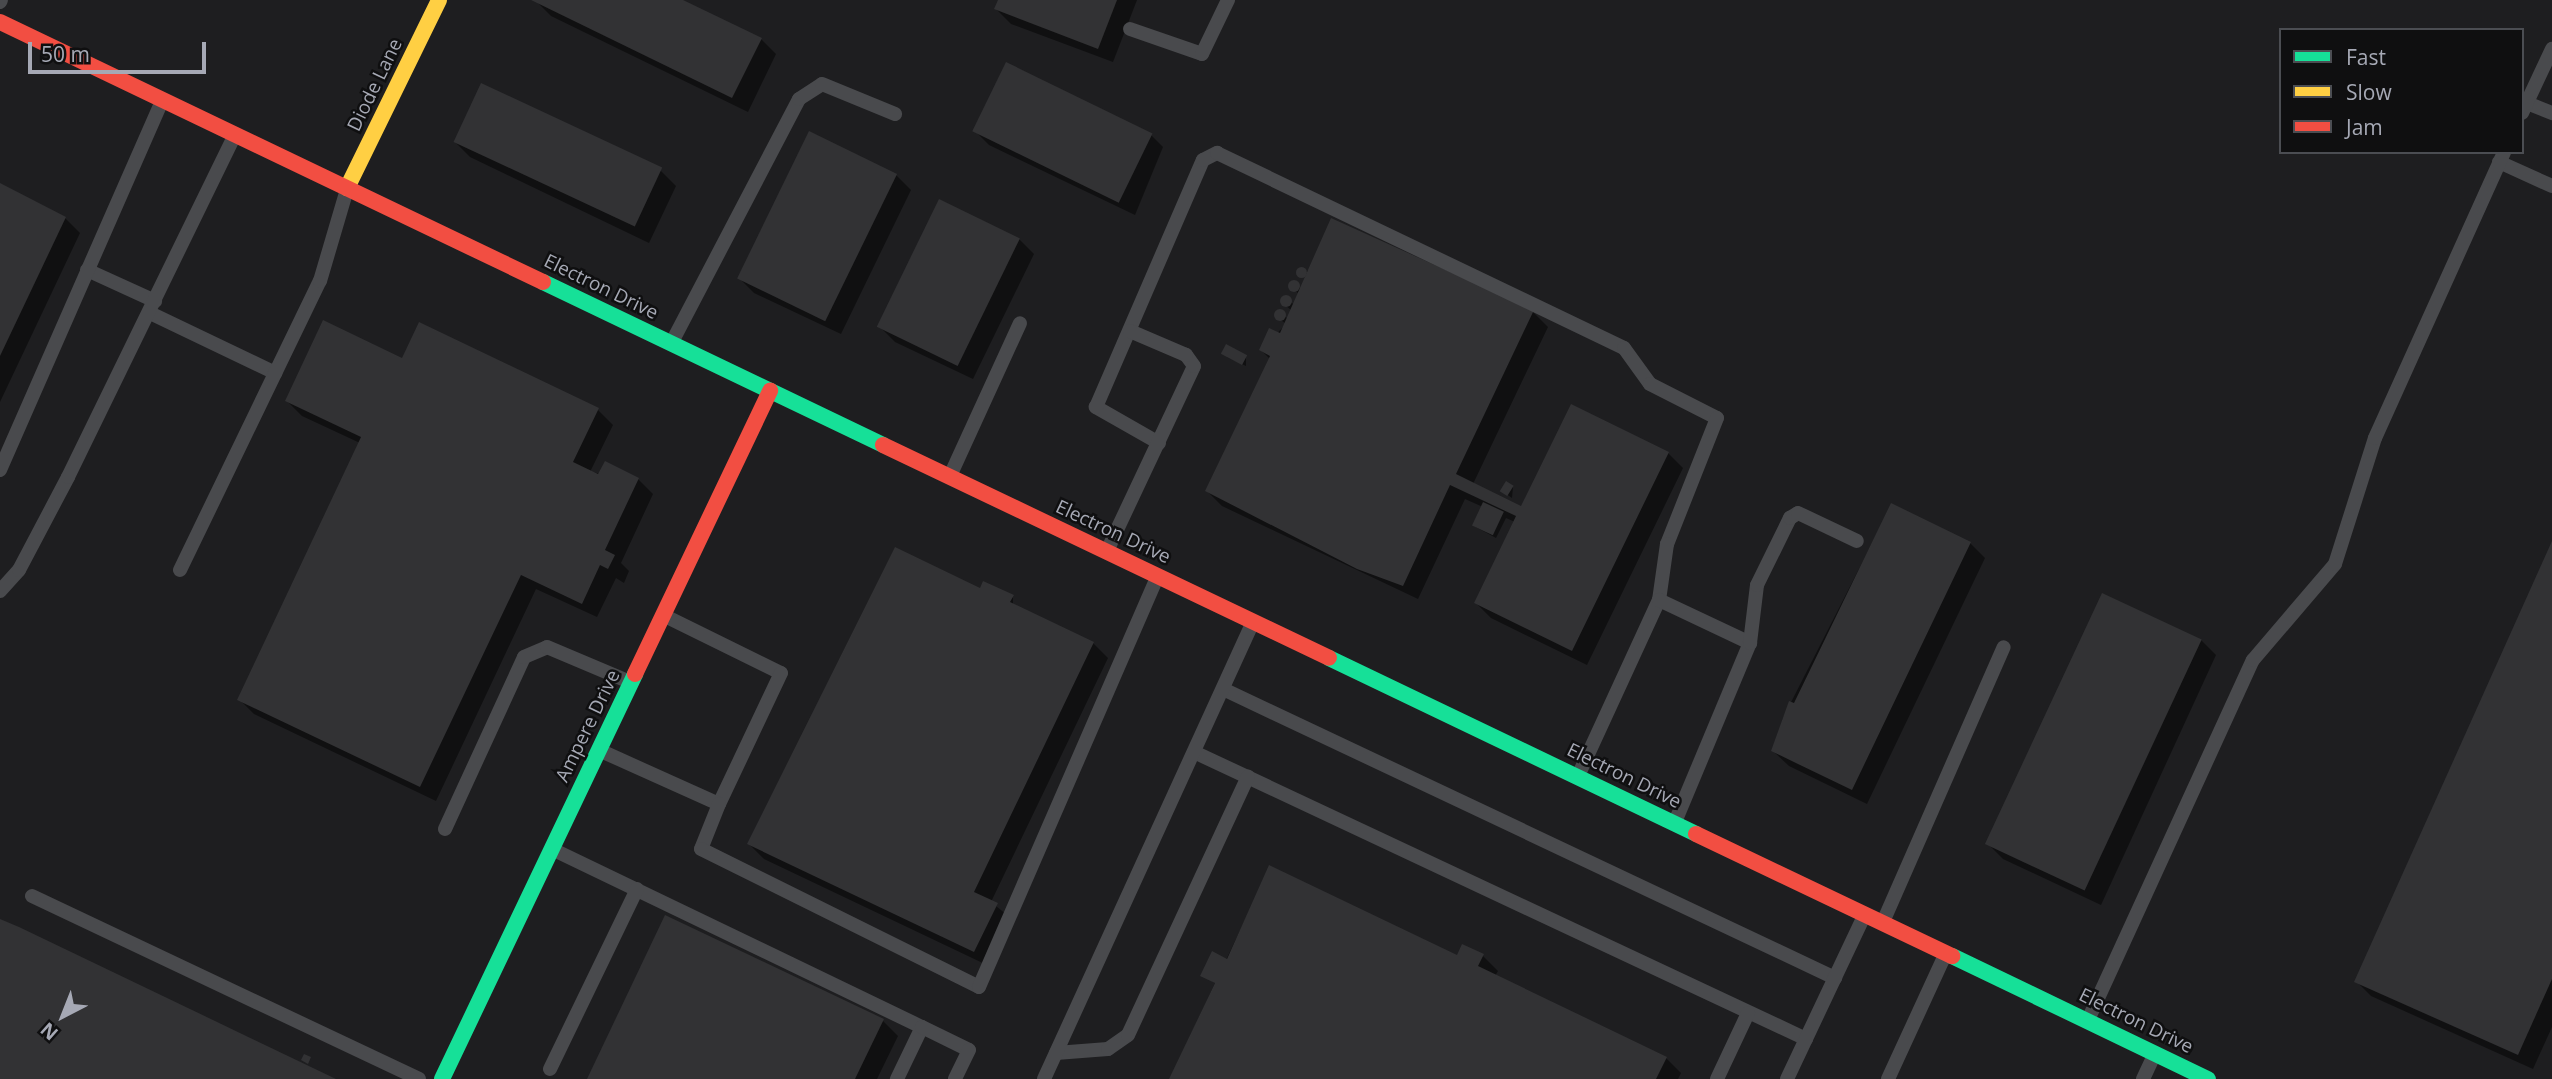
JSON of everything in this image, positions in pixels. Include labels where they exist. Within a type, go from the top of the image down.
[{"type":"street","name":"Diode Lane","points":[[347,188],[439,0]]},
{"type":"street","name":"Electron Drive","points":[[0,22],[2207,1079]]},
{"type":"street","name":"Ampere Drive","points":[[442,1079],[770,391]]},
{"type":"lane","points":[[1130,29],[1202,54],[1228,0]]},
{"type":"lane","points":[[2552,49],[2525,108],[2552,113]]},
{"type":"lane","points":[[672,344],[799,99],[822,83],[895,114]]},
{"type":"lane","points":[[0,471],[163,99]]},
{"type":"lane","points":[[0,591],[19,569],[152,307],[235,134]]},
{"type":"lane","points":[[1159,443],[1097,412],[1203,160],[1217,153],[1624,348],[1650,384],[1717,418],[1667,544],[1659,600],[1577,777]]},
{"type":"lane","points":[[2087,1021],[2253,660],[2335,564],[2375,438],[2501,157],[2552,186]]},
{"type":"lane","points":[[180,570],[320,281],[347,188]]},
{"type":"lane","points":[[87,270],[275,373]]},
{"type":"lane","points":[[950,477],[1020,323]]},
{"type":"lane","points":[[1107,552],[1194,366],[1186,355],[1130,331]]},
{"type":"lane","points":[[1674,824],[1750,643],[1757,585],[1790,519],[1798,513],[1857,541]]},
{"type":"lane","points":[[664,616],[782,673],[719,804],[701,849],[979,987],[1157,576]]},
{"type":"lane","points":[[1659,600],[1750,643]]},
{"type":"lane","points":[[1044,1079],[1253,622]]},
{"type":"lane","points":[[445,829],[524,657],[547,647],[632,683]]},
{"type":"lane","points":[[1882,923],[2004,647]]},
{"type":"lane","points":[[1223,689],[1835,978]]},
{"type":"lane","points":[[600,750],[719,804]]},
{"type":"lane","points":[[1194,752],[1805,1040]]},
{"type":"lane","points":[[1056,1053],[1108,1049],[1128,1035],[1248,777]]},
{"type":"lane","points":[[552,849],[970,1050],[955,1079]]},
{"type":"lane","points":[[550,1069],[637,889]]},
{"type":"lane","points":[[32,896],[419,1079]]},
{"type":"lane","points":[[1787,1079],[1865,915]]},
{"type":"lane","points":[[1888,1079],[1946,954]]},
{"type":"lane","points":[[1717,1079],[1748,1013]]},
{"type":"lane","points":[[897,1079],[922,1027]]},
{"type":"lane","points":[[2143,1079],[2154,1054]]},
{"type":"shaded area","points":[[0,0],[2552,0],[2552,1079],[0,1079]]},
{"type":"building","points":[[531,0],[683,0],[762,38],[732,98]]},
{"type":"building","points":[[998,0],[1117,0],[1098,49],[994,9]]},
{"type":"building","points":[[1006,62],[1153,133],[1119,203],[972,131]]},
{"type":"building","points":[[481,83],[662,168],[635,226],[454,142]]},
{"type":"building","points":[[809,131],[897,174],[825,321],[737,278]]},
{"type":"building","points":[[0,183],[66,217],[0,356]]},
{"type":"building","points":[[939,199],[1020,238],[958,366],[877,327]]},
{"type":"building","points":[[1331,218],[1534,310],[1456,474],[1521,506],[1571,404],[1669,452],[1572,651],[1474,603],[1516,516],[1450,485],[1403,586],[1357,569],[1205,491],[1270,356],[1259,350],[1269,328],[1280,333]]},
{"type":"building","points":[[1301,266],[1307,272],[1301,278],[1295,272]]},
{"type":"building","points":[[1294,280],[1300,286],[1294,292],[1288,286]]},
{"type":"building","points":[[1286,295],[1292,301],[1286,307],[1280,301]]},
{"type":"building","points":[[1280,309],[1286,315],[1280,321],[1274,315]]},
{"type":"building","points":[[323,320],[402,358],[419,322],[599,408],[573,462],[598,474],[605,461],[639,478],[605,550],[615,555],[608,569],[600,565],[582,604],[521,575],[420,787],[237,700],[361,437],[285,401]]},
{"type":"building","points":[[1226,344],[1247,355],[1242,365],[1221,354]]},
{"type":"building","points":[[1506,481],[1514,486],[1507,496],[1500,491]]},
{"type":"building","points":[[1483,502],[1504,512],[1493,535],[1472,526]]},
{"type":"building","points":[[1891,503],[1971,542],[1852,790],[1771,751],[1789,701],[1794,703]]},
{"type":"building","points":[[2552,541],[2552,979],[2518,1055],[2354,982]]},
{"type":"building","points":[[895,547],[980,588],[983,581],[1014,595],[1010,602],[1094,642],[974,892],[998,903],[974,952],[747,844]]},
{"type":"building","points":[[2102,593],[2202,639],[2085,891],[1985,844]]},
{"type":"building","points":[[1269,865],[1457,955],[1462,944],[1484,954],[1478,966],[1667,1057],[1656,1079],[1169,1079],[1215,983],[1200,976],[1212,951],[1227,959]]},
{"type":"building","points":[[665,915],[884,1019],[855,1079],[587,1079]]},
{"type":"building","points":[[0,919],[19,927],[336,1079],[0,1079]]},
{"type":"building","points":[[304,1054],[311,1057],[308,1064],[301,1060]]},
{"type":"traffic: fast","points":[[543,282],[883,445]]},
{"type":"traffic: fast","points":[[1329,658],[1696,834]]},
{"type":"traffic: fast","points":[[442,1079],[635,674]]},
{"type":"traffic: fast","points":[[1952,956],[2208,1079]]},
{"type":"traffic: slow","points":[[347,188],[439,0]]},
{"type":"traffic: jam","points":[[0,22],[543,282]]},
{"type":"traffic: jam","points":[[635,674],[770,391]]},
{"type":"traffic: jam","points":[[883,445],[1329,658]]},
{"type":"traffic: jam","points":[[1696,834],[1952,956]]}]
